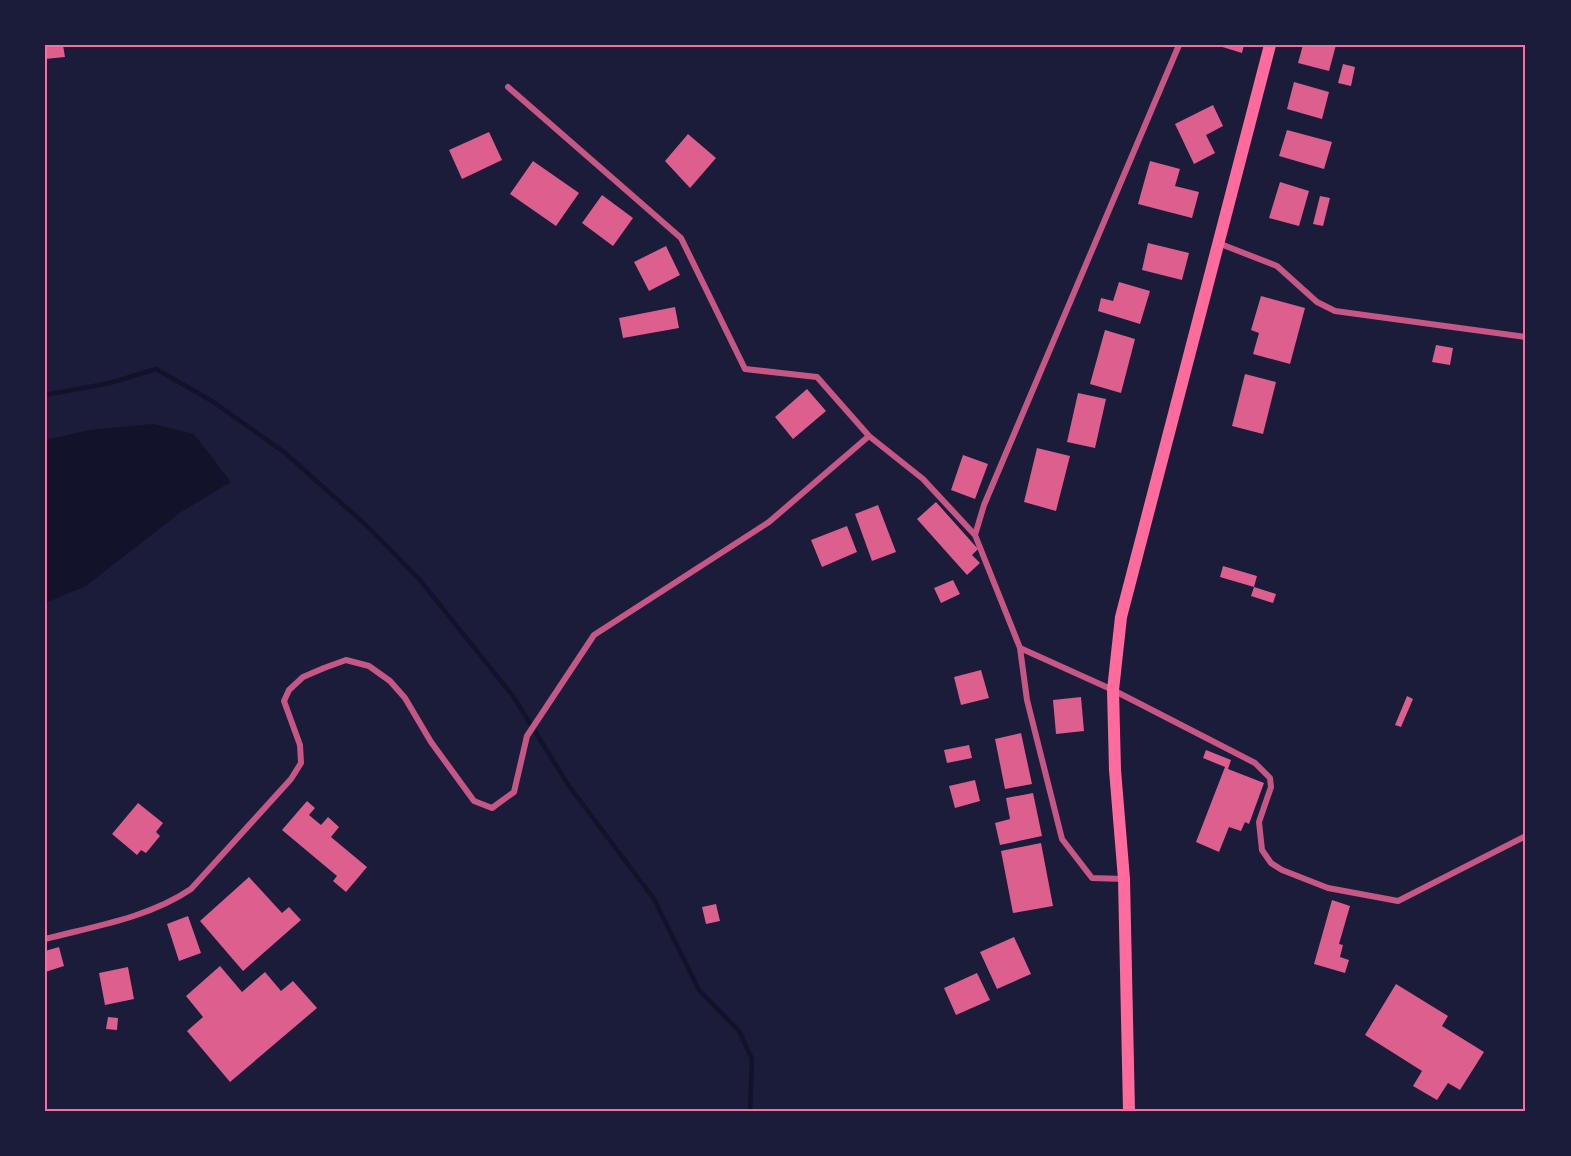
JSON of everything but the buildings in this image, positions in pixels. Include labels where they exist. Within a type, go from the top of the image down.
[{"type":"main road","points":[[1129,1111],[1124,879],[1115,770],[1113,690],[1121,617],[1270,45]]},
{"type":"street","points":[[975,535],[984,505],[1179,45]]},
{"type":"street","points":[[508,87],[681,238],[745,369],[817,377],[869,436],[923,479],[975,535],[1020,648],[1027,700],[1062,838],[1092,878],[1124,879]]},
{"type":"street","points":[[1218,242],[1277,266],[1317,302],[1335,311],[1526,337]]},
{"type":"street","points":[[45,939],[147,911],[173,901],[191,889],[291,779],[301,763],[300,745],[284,701],[289,690],[303,678],[346,660],[369,666],[390,681],[405,698],[431,742],[474,801],[492,808],[514,792],[527,736],[594,635],[769,522],[869,436]]},
{"type":"street","points":[[1020,648],[1113,690],[1255,763],[1270,778],[1271,787],[1259,822],[1262,850],[1272,863],[1282,870],[1328,888],[1398,901],[1526,836]]},
{"type":"shaded area","points":[[153,424],[194,434],[231,482],[181,512],[86,586],[45,603],[45,440],[90,430]]},
{"type":"waterway","points":[[45,395],[110,383],[156,369],[212,401],[284,452],[367,526],[419,579],[513,696],[569,786],[654,899],[699,990],[739,1031],[752,1059],[750,1111]]}]
